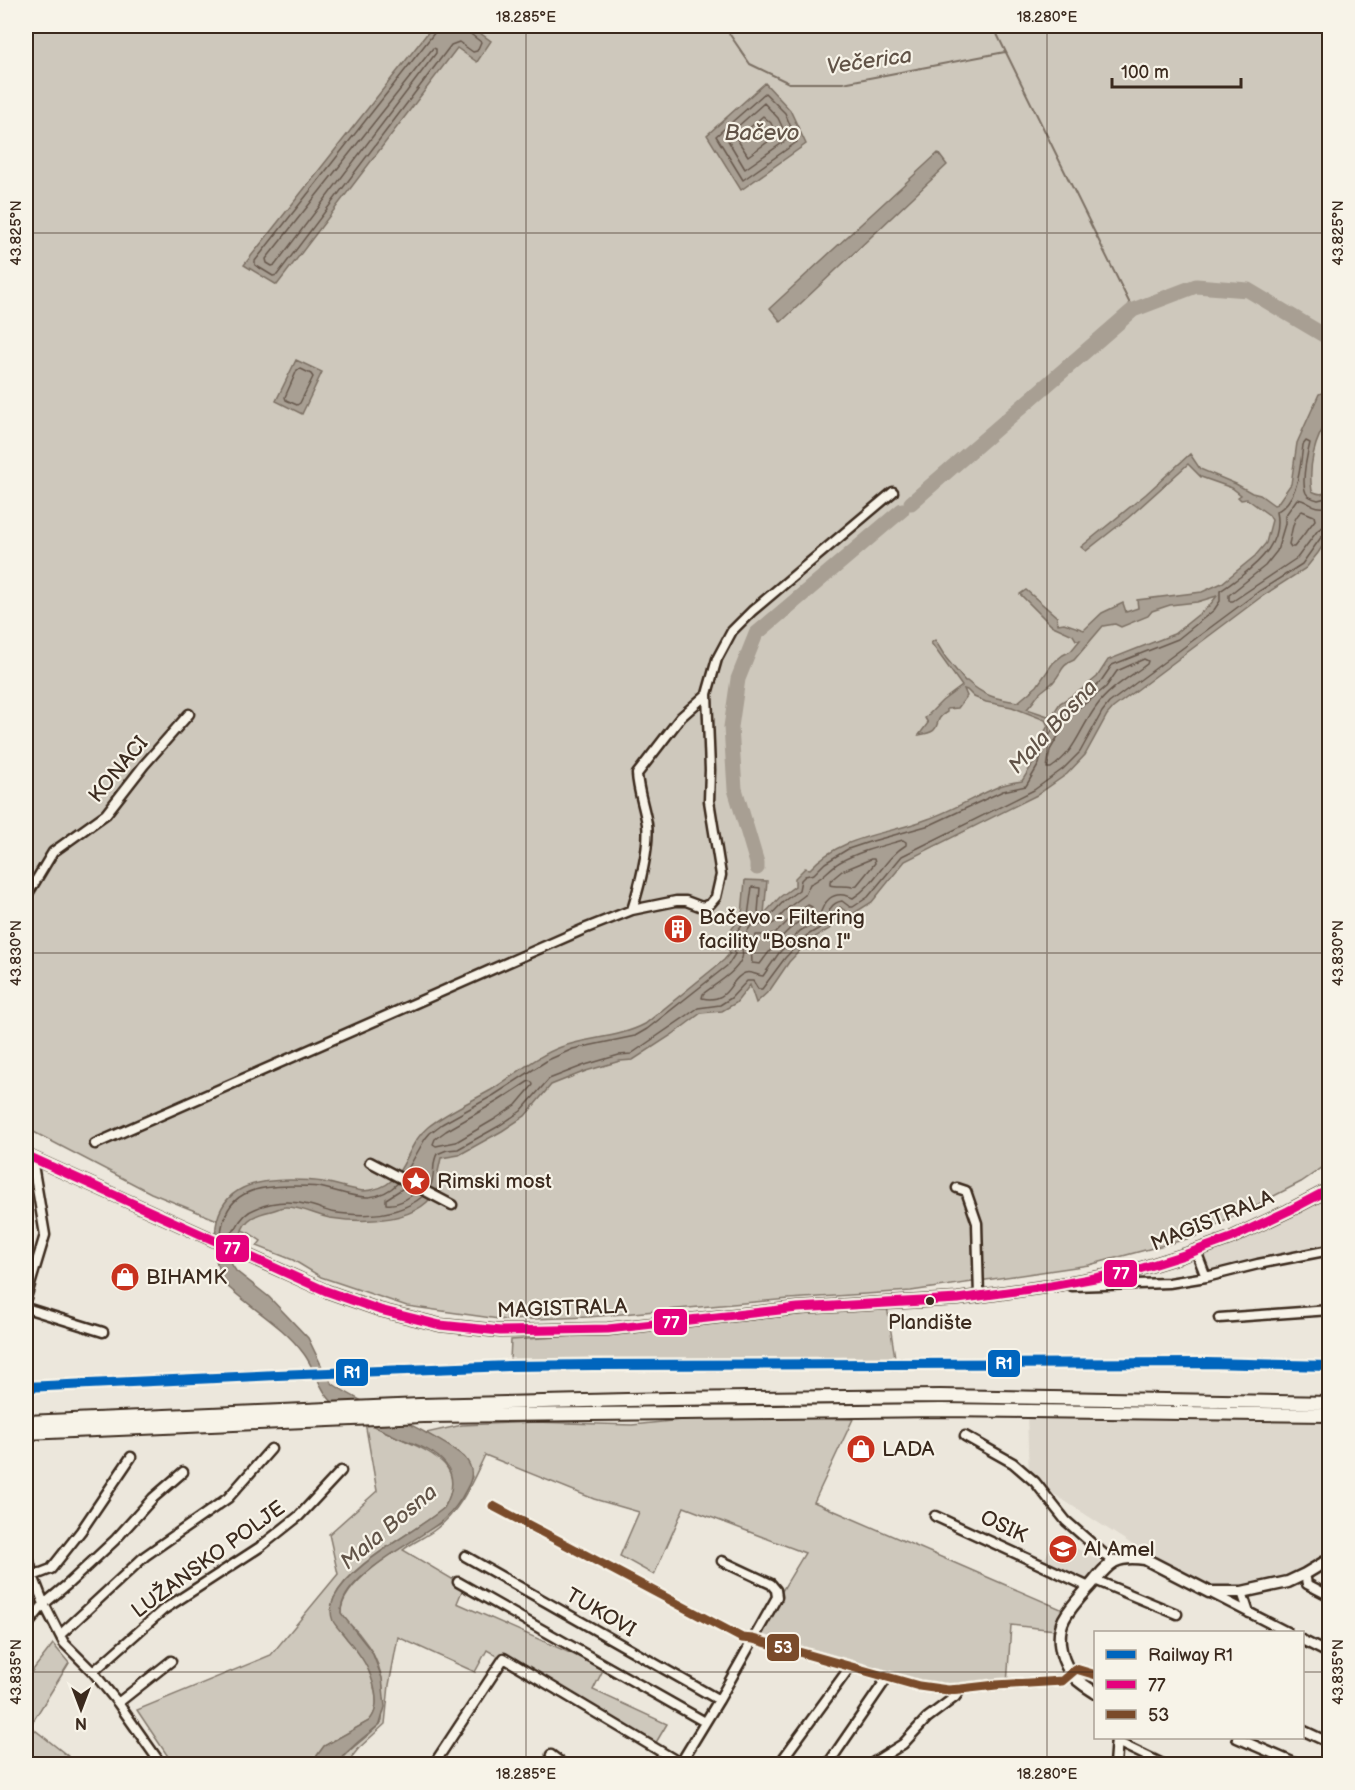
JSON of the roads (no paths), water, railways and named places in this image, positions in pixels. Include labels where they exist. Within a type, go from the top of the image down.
[{"type":"highway","points":[[26,1433],[339,1420],[422,1410],[669,1399],[955,1396],[1329,1403]]},
{"type":"highway","points":[[26,1422],[329,1408],[957,1410],[1329,1415]]},
{"type":"main road","name":"MAGISTRALA","points":[[29,1157],[326,1291],[380,1310],[440,1325],[500,1331],[608,1329],[798,1308],[979,1297],[1050,1287],[1133,1271],[1196,1251],[1288,1212],[1329,1189]]},
{"type":"main road","points":[[1094,1692],[1070,1673],[1060,1644],[1061,1627],[1079,1598],[1105,1567],[1113,1562],[1127,1558],[1144,1559],[1209,1592],[1242,1592],[1270,1587],[1305,1574],[1329,1559]]},
{"type":"main road","points":[[1115,1764],[1117,1740]]},
{"type":"street","points":[[95,1144],[632,910],[676,901],[686,901],[702,907],[710,904],[716,897],[721,875],[709,801],[707,693],[717,659],[732,631],[761,603],[893,492]]},
{"type":"street","points":[[632,910],[640,886],[647,825],[638,789],[637,774],[681,717],[707,693]]},
{"type":"street","name":"KONACI","points":[[26,897],[52,852],[106,814],[144,765],[189,714]]},
{"type":"street","points":[[26,1298],[45,1235],[29,1157]]},
{"type":"street","points":[[370,1162],[452,1205]]},
{"type":"street","points":[[957,1188],[966,1191],[977,1223],[979,1297]]},
{"type":"street","points":[[1050,1287],[1169,1283],[1329,1250]]},
{"type":"street","points":[[1196,1251],[1206,1277]]},
{"type":"street","points":[[26,1308],[103,1332]]},
{"type":"street","points":[[1219,1318],[1329,1310]]},
{"type":"street","points":[[965,1436],[1013,1463],[1035,1482],[1066,1521],[1113,1562]]},
{"type":"street","name":"LUŽANSKO POLJE","points":[[60,1635],[145,1556],[228,1498],[271,1449]]},
{"type":"street","points":[[33,1576],[51,1569],[93,1514],[131,1457]]},
{"type":"street","name":"LUŽANSKO POLJE","points":[[93,1672],[163,1610],[260,1547],[299,1516],[341,1471]]},
{"type":"street","points":[[26,1627],[44,1604],[115,1540],[153,1498],[183,1472]]},
{"type":"street","name":"TUKOVI","points":[[493,1506],[742,1638],[753,1639],[887,1678],[948,1690],[1062,1681],[1070,1673]]},
{"type":"street","name":"OSIK","points":[[935,1516],[1092,1583],[1177,1614]]},
{"type":"street","points":[[26,1550],[44,1604],[64,1643],[93,1672],[118,1702],[161,1764]]},
{"type":"street","name":"TUKOVI","points":[[465,1556],[719,1700]]},
{"type":"street","points":[[434,1764],[504,1658],[680,1764],[777,1597],[776,1590],[771,1584],[722,1561]]},
{"type":"street","points":[[1305,1574],[1307,1584],[1329,1596]]},
{"type":"street","points":[[458,1582],[705,1722]]},
{"type":"street","points":[[1209,1592],[1285,1631]]},
{"type":"street","points":[[1242,1592],[1250,1613]]},
{"type":"street","points":[[1304,1641],[1329,1654]]},
{"type":"street","points":[[118,1702],[171,1661]]},
{"type":"street","points":[[779,1764],[850,1667]]},
{"type":"street","points":[[1070,1673],[1076,1669],[1094,1675]]},
{"type":"street","points":[[828,1764],[887,1678]]},
{"type":"street","points":[[871,1764],[903,1744],[927,1718],[956,1697],[961,1689]]},
{"type":"street","points":[[1304,1731],[1329,1743]]},
{"type":"street","points":[[1241,1739],[1297,1764]]},
{"type":"street","points":[[1117,1740],[1163,1764]]},
{"type":"street","points":[[551,1755],[562,1764]]},
{"type":"water","points":[[433,26],[470,26],[491,41],[477,62],[457,48],[277,285],[244,265]]},
{"type":"water","name":"Bačevo","points":[[765,83],[790,110],[806,144],[741,190],[707,135]]},
{"type":"water","points":[[938,153],[947,165],[781,322],[770,308]]},
{"type":"water","points":[[296,360],[322,372],[302,414],[276,401]]},
{"type":"water","points":[[1329,390],[1329,420],[1319,435],[1313,454],[1311,482],[1312,491],[1319,494],[1329,489],[1329,536],[1318,553],[1306,568],[1261,597],[1113,708],[1085,755],[1067,774],[1037,795],[905,861],[872,902],[851,915],[840,907],[834,914],[831,928],[810,940],[789,962],[770,990],[756,1003],[750,985],[736,1003],[722,1011],[701,1013],[633,1060],[620,1061],[586,1071],[551,1085],[525,1116],[459,1155],[441,1158],[438,1186],[419,1208],[391,1218],[344,1220],[283,1207],[248,1220],[241,1234],[229,1241],[228,1252],[236,1271],[269,1297],[308,1338],[327,1377],[333,1384],[446,1444],[468,1461],[471,1469],[469,1484],[451,1513],[366,1573],[353,1586],[344,1600],[341,1613],[372,1652],[382,1678],[385,1707],[380,1724],[344,1755],[337,1764],[311,1764],[324,1746],[369,1721],[376,1707],[373,1683],[365,1663],[333,1621],[331,1610],[334,1598],[342,1585],[368,1561],[444,1508],[451,1492],[452,1481],[446,1465],[431,1452],[360,1420],[332,1402],[296,1344],[225,1284],[217,1263],[215,1241],[216,1226],[225,1202],[243,1188],[265,1182],[315,1181],[363,1191],[378,1189],[396,1176],[419,1136],[435,1122],[552,1051],[571,1044],[625,1032],[645,1024],[724,960],[730,953],[726,942],[731,930],[742,915],[745,880],[767,881],[764,914],[780,897],[795,886],[795,878],[805,868],[810,869],[836,849],[865,837],[928,819],[1000,786],[1022,781],[1034,762],[1037,745],[1048,726],[1045,720],[1012,707],[986,702],[974,697],[964,689],[967,696],[958,708],[947,709],[933,731],[919,735],[928,723],[925,718],[962,686],[931,643],[935,640],[965,681],[991,696],[1018,702],[1037,686],[1053,663],[1071,651],[1080,640],[1076,640],[1073,635],[1051,625],[1020,594],[1026,590],[1057,617],[1058,624],[1064,623],[1084,630],[1102,613],[1123,603],[1126,612],[1138,608],[1137,600],[1202,592],[1222,583],[1255,556],[1266,543],[1272,520],[1269,515],[1247,499],[1241,500],[1238,497],[1241,495],[1232,488],[1201,477],[1188,464],[1128,518],[1086,551],[1081,547],[1146,494],[1190,454],[1200,469],[1260,495],[1274,505],[1277,504],[1291,484],[1297,443],[1319,394]],"holes":[[[1217,596],[1209,606],[1174,634],[1108,660],[1097,677],[1060,703],[1051,717],[1027,709],[1103,626],[1115,624],[1121,627],[1148,616],[1152,611],[1170,605],[1197,602]]]},
{"type":"waterway","name":"Večerica","points":[[724,26],[750,64],[789,83],[843,83],[1005,52]]},
{"type":"waterway","name":"Večerica","points":[[993,26],[1133,310]]},
{"type":"waterway","name":"Mala Bosna","points":[[911,503],[1133,310],[1196,286],[1248,290],[1327,337]]},
{"type":"waterway","name":"Mala Bosna","points":[[757,868],[735,789],[731,727],[738,679],[756,634],[902,510]]},
{"type":"rail line","name":"R1","points":[[26,1387],[510,1366],[1206,1363],[1330,1366]]},
{"type":"place","name":"Bačevo - Filtering facility \"Bosna I\"","points":[[678,929]]},
{"type":"place","name":"Rimski most","points":[[416,1181]]},
{"type":"place","name":"BIHAMK","points":[[125,1277]]},
{"type":"place","name":"Plandište","points":[[930,1301]]},
{"type":"place","name":"LADA","points":[[861,1449]]},
{"type":"place","name":"Al Amel","points":[[1063,1549]]}]
